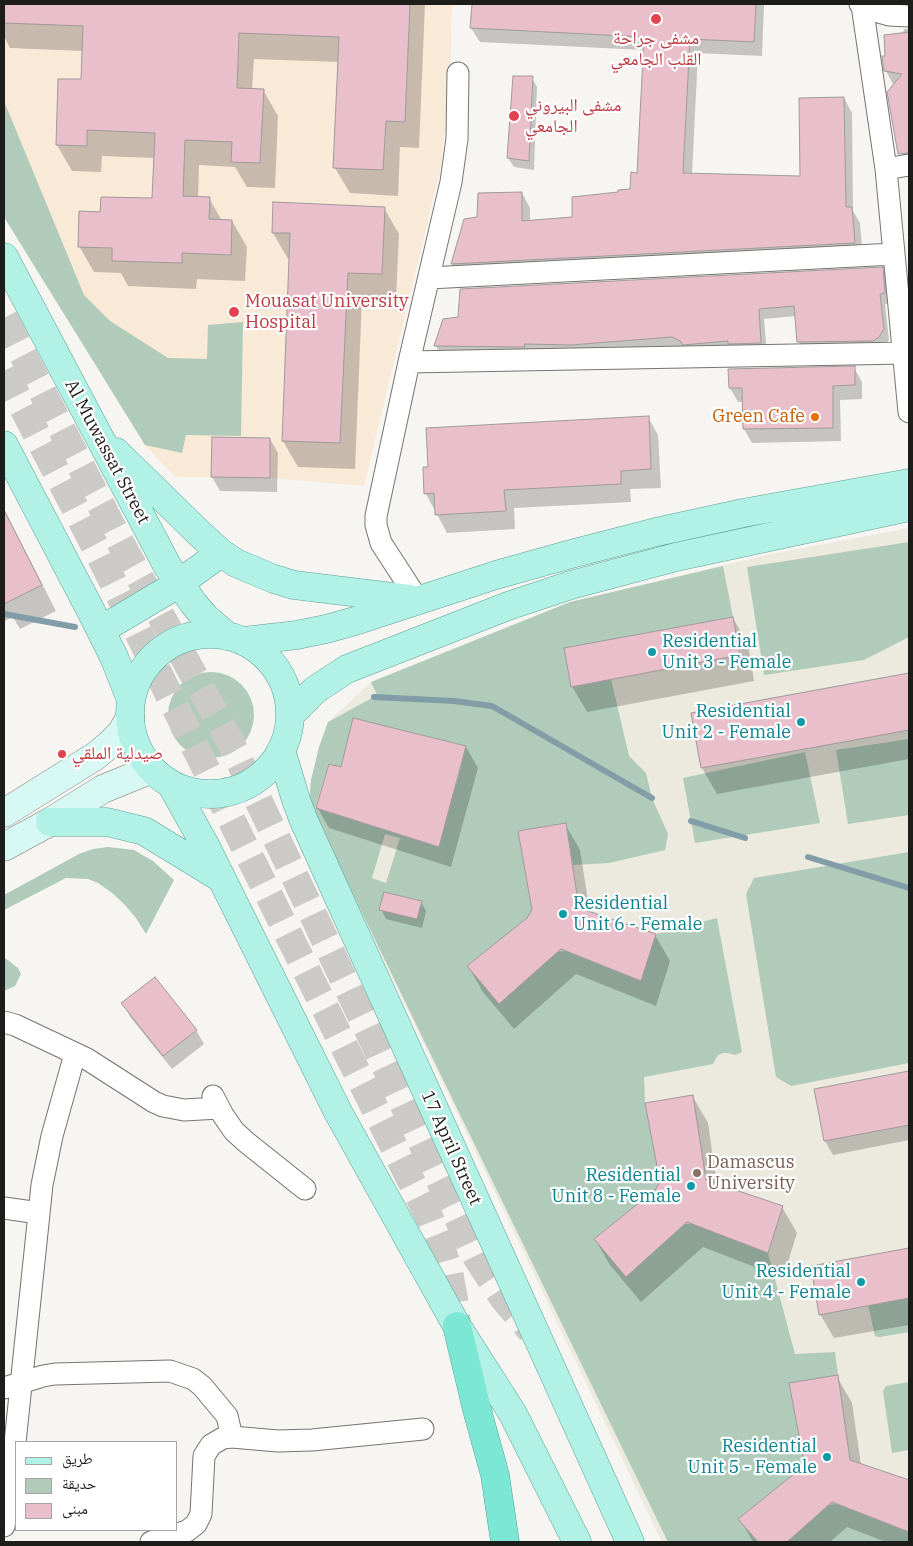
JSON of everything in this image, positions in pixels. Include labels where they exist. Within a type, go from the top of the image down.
[{"type":"highway","points":[[457,1326],[495,1475],[505,1542]]},
{"type":"main road","name":"Al Muwassat Street","points":[[4,257],[178,584],[206,618],[235,638]]},
{"type":"main road","points":[[97,432],[221,553],[255,572],[294,585],[418,600]]},
{"type":"main road","points":[[4,445],[101,630],[130,709],[132,732],[136,745],[143,758],[161,776],[201,837],[338,1112],[457,1326],[513,1414],[577,1542]]},
{"type":"main road","points":[[4,813],[94,757],[109,745],[121,733],[130,709],[136,683],[145,667],[158,653],[173,643],[190,636],[208,634],[235,638],[297,635],[326,629],[571,554],[656,532],[743,513],[909,483]]},
{"type":"main road","points":[[290,715],[315,690],[347,669],[508,606],[571,586],[676,558],[909,507]]},
{"type":"main road","points":[[101,630],[178,584],[221,553]]},
{"type":"main road","points":[[4,847],[50,822],[103,789],[161,776],[188,791],[206,794],[233,790],[258,778],[271,766],[281,750],[288,733],[290,715],[288,697],[282,680],[273,664],[260,651],[235,638]]},
{"type":"main road","name":"17 April Street","points":[[281,750],[304,821],[630,1542]]},
{"type":"main road","points":[[50,822],[107,822],[144,831],[221,878]]},
{"type":"street","points":[[861,4],[889,15],[909,16]]},
{"type":"street","points":[[861,4],[886,169],[905,353],[909,412]]},
{"type":"street","points":[[418,600],[381,543],[376,525],[378,506],[409,362],[454,168],[458,113],[458,73]]},
{"type":"street","points":[[886,169],[909,165]]},
{"type":"street","points":[[429,278],[894,254]]},
{"type":"street","points":[[409,362],[905,353]]},
{"type":"street","points":[[4,1022],[16,1025],[98,1065],[163,1106],[184,1110],[215,1101],[228,1123],[246,1142],[305,1189]]},
{"type":"street","points":[[4,1526],[13,1500],[13,1385],[52,1136],[75,1054]]},
{"type":"street","points":[[4,1208],[39,1213]]},
{"type":"street","points":[[13,1385],[55,1374],[170,1371],[193,1379],[202,1386],[227,1416],[232,1437]]},
{"type":"street","points":[[142,1531],[151,1542],[187,1531],[196,1524],[200,1514],[204,1456],[210,1445],[223,1438],[278,1441],[312,1440],[423,1429]]},
{"type":"shaded area","name":"Mouasat University Hospital","points":[[4,4],[452,4],[450,78],[441,166],[364,486],[270,478],[175,477],[145,445],[4,217]]},
{"type":"shaded area","name":"Damascus University","points":[[909,528],[909,1542],[662,1542],[309,804],[311,780],[319,747],[328,722],[371,682],[570,602],[771,554]]},
{"type":"green space","points":[[4,101],[84,295],[110,321],[168,358],[207,359],[208,325],[243,322],[241,436],[186,435],[182,453],[145,445],[4,217]]},
{"type":"green space","points":[[909,542],[909,637],[864,660],[764,675],[747,567]]},
{"type":"green space","points":[[723,566],[733,617],[564,648],[571,686],[611,679],[629,756],[646,773],[652,798],[668,834],[665,850],[609,863],[573,865],[566,823],[518,831],[532,910],[527,918],[467,966],[499,1004],[557,952],[566,951],[641,981],[656,934],[717,918],[742,1052],[735,1055],[723,1053],[718,1055],[713,1064],[644,1077],[645,1103],[660,1182],[655,1190],[594,1239],[626,1277],[685,1224],[693,1224],[768,1253],[795,1354],[835,1352],[838,1375],[804,1462],[799,1470],[739,1519],[758,1542],[668,1542],[309,804],[311,780],[319,747],[328,722],[374,697],[378,697],[371,682],[570,602]],"holes":[[[353,718],[466,746],[457,784],[344,756]],[[329,764],[452,798],[439,847],[315,808]],[[385,834],[400,838],[386,883],[372,878]],[[384,892],[421,901],[417,919],[379,909]]]},
{"type":"green space","points":[[211,672],[227,675],[235,679],[247,691],[251,699],[254,715],[251,731],[247,739],[235,751],[227,755],[211,758],[195,755],[187,751],[175,739],[171,731],[168,715],[171,699],[175,691],[187,679],[195,675]]},
{"type":"green space","points":[[909,739],[909,815],[848,824],[836,750]]},
{"type":"green space","points":[[805,752],[820,823],[695,843],[683,778]]},
{"type":"green space","points":[[108,847],[134,850],[153,861],[174,880],[146,934],[124,904],[98,883],[88,879],[66,878],[4,910],[4,895],[79,854],[93,849]]},
{"type":"green space","points":[[909,852],[909,1063],[791,1086],[776,1077],[746,894],[754,878]]},
{"type":"green space","points":[[4,957],[18,968],[21,974],[15,986],[4,991]]},
{"type":"green space","points":[[909,1298],[909,1332],[880,1337],[875,1336],[868,1305]]},
{"type":"green space","points":[[909,1382],[909,1450],[892,1453],[883,1391],[886,1386]]},
{"type":"green space","points":[[837,1504],[909,1532],[909,1542],[787,1542],[829,1505]]},
{"type":"building","points":[[4,4],[410,4],[405,122],[386,121],[383,170],[333,168],[339,37],[239,33],[237,88],[264,89],[260,163],[231,162],[232,142],[185,140],[183,196],[210,197],[209,219],[232,220],[231,255],[182,253],[182,263],[112,261],[112,248],[78,247],[79,211],[100,212],[101,197],[152,198],[155,133],[87,130],[87,146],[56,145],[58,79],[81,79],[83,26],[4,23]]},
{"type":"building","points":[[472,4],[756,4],[754,42],[690,39],[683,173],[800,176],[799,98],[844,97],[846,207],[852,207],[855,243],[451,264],[464,219],[477,217],[478,193],[522,192],[522,221],[572,217],[572,197],[630,189],[631,172],[637,173],[644,37],[470,28]]},
{"type":"building","points":[[909,32],[909,153],[898,154],[887,92],[902,74],[884,71],[882,56],[885,56],[884,35]]},
{"type":"building","points":[[513,76],[533,76],[529,161],[507,158]]},
{"type":"building","points":[[273,202],[385,207],[382,274],[348,273],[340,443],[282,441],[290,233],[272,233]]},
{"type":"building","points":[[883,267],[885,293],[880,294],[884,329],[879,337],[873,341],[797,342],[794,306],[759,309],[761,343],[728,344],[728,341],[683,345],[672,337],[571,345],[524,344],[525,347],[434,346],[443,319],[458,317],[460,289]]},
{"type":"building","points":[[855,366],[855,385],[833,386],[833,428],[743,429],[742,388],[729,388],[728,369]]},
{"type":"building","points":[[649,416],[651,469],[621,471],[621,484],[504,490],[506,511],[435,515],[434,493],[424,494],[423,467],[428,467],[426,428]]},
{"type":"building","points":[[212,437],[270,438],[270,478],[211,477]]},
{"type":"building","points":[[4,510],[42,585],[4,604]]},
{"type":"building","name":"Residential Unit 3 - Female","points":[[733,617],[740,655],[571,687],[564,648]]},
{"type":"building","name":"Residential Unit 2 - Female","points":[[909,673],[909,730],[701,768],[691,713]]},
{"type":"building","points":[[353,718],[466,746],[439,847],[316,808],[329,764],[341,767]]},
{"type":"building","name":"Residential Unit 6 - Female","points":[[566,823],[579,908],[656,934],[641,981],[561,949],[499,1004],[467,966],[527,918],[532,910],[518,831]]},
{"type":"building","points":[[384,892],[422,901],[417,919],[379,910]]},
{"type":"building","points":[[155,977],[197,1030],[163,1056],[121,1003]]},
{"type":"building","points":[[909,1071],[909,1125],[824,1141],[814,1089]]},
{"type":"building","name":"Residential Unit 8 - Female","points":[[693,1095],[706,1180],[783,1206],[768,1253],[687,1222],[626,1277],[594,1239],[655,1190],[660,1182],[645,1103]]},
{"type":"building","name":"Residential Unit 4 - Female","points":[[909,1248],[909,1298],[819,1315],[811,1266]]},
{"type":"building","name":"Residential Unit 5 - Female","points":[[838,1375],[850,1460],[909,1480],[909,1532],[832,1502],[787,1542],[758,1542],[738,1519],[799,1470],[804,1462],[789,1383]]},
{"type":"waterway","points":[[4,614],[75,627]]},
{"type":"waterway","points":[[374,697],[454,701],[492,706],[652,798]]},
{"type":"waterway","points":[[691,821],[745,838]]},
{"type":"waterway","points":[[808,857],[909,888]]},
{"type":"tunnel","points":[[4,318],[120,542],[229,739],[477,1258],[504,1299],[531,1331]]},
{"type":"tunnel","points":[[4,371],[98,552],[431,1221],[449,1272],[457,1325]]},
{"type":"place","name":"مشفى جراحة القلب الجامعي","points":[[656,19]]},
{"type":"place","name":"مشفى البيروني الجامعي","points":[[514,116]]},
{"type":"place","name":"Mouasat University Hospital","points":[[234,312]]},
{"type":"place","name":"Green Cafe","points":[[815,417]]},
{"type":"place","name":"Residential Unit 3 - Female","points":[[652,652]]},
{"type":"place","name":"Residential Unit 2 - Female","points":[[801,722]]},
{"type":"place","name":"صيدلية الملقي","points":[[62,754]]},
{"type":"place","name":"Residential Unit 6 - Female","points":[[563,914]]},
{"type":"place","name":"Damascus University","points":[[697,1173]]},
{"type":"place","name":"Residential Unit 8 - Female","points":[[691,1186]]},
{"type":"place","name":"Residential Unit 4 - Female","points":[[861,1282]]},
{"type":"place","name":"Residential Unit 5 - Female","points":[[827,1457]]}]
